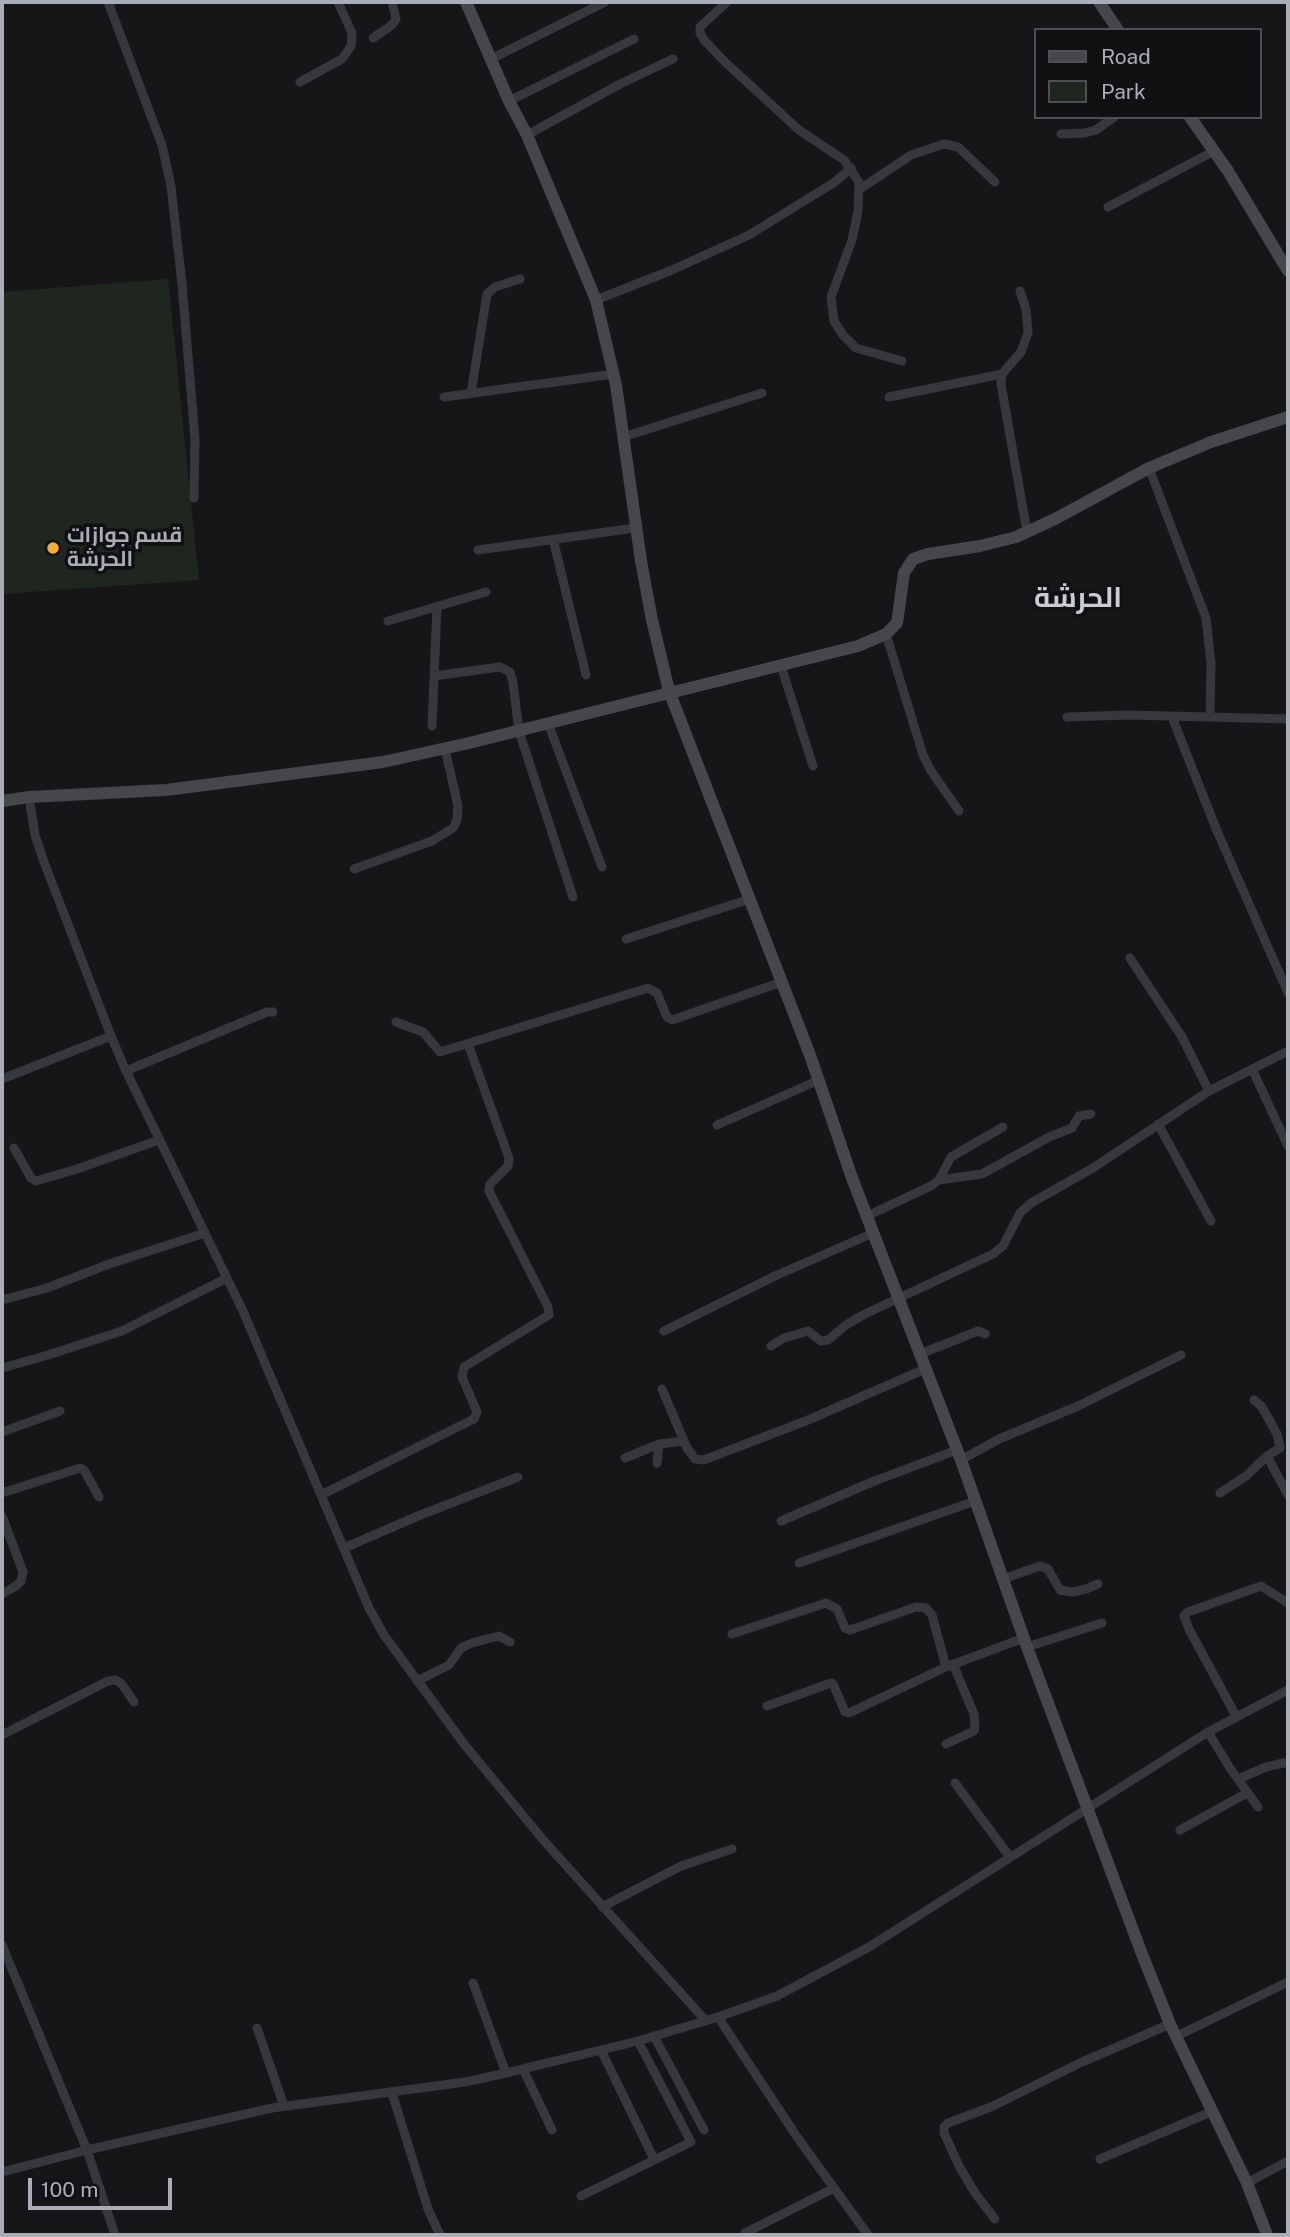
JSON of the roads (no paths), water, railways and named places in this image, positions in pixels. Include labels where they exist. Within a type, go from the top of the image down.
[{"type":"street","points":[[108,2],[162,145],[171,186],[195,439],[194,498]]},
{"type":"street","points":[[300,82],[342,59],[351,46],[352,33],[338,2]]},
{"type":"street","points":[[373,37],[392,25],[396,19],[392,2]]},
{"type":"street","points":[[466,2],[509,101],[527,135],[596,300],[614,374],[635,528],[652,620],[669,691],[819,1080],[897,1298],[959,1455],[1142,1954],[1170,2024],[1247,2183],[1267,2235]]},
{"type":"street","points":[[491,59],[605,2]]},
{"type":"street","points":[[727,2],[700,27],[704,40],[799,130],[840,156],[851,168],[860,189],[852,240],[831,297],[832,314],[837,328],[856,348],[902,361]]},
{"type":"street","points":[[1098,2],[1117,28]]},
{"type":"street","points":[[509,101],[634,39]]},
{"type":"street","points":[[527,135],[622,83],[673,59]]},
{"type":"street","points":[[1061,134],[1096,130],[1111,119]]},
{"type":"street","points":[[1191,119],[1288,271]]},
{"type":"street","points":[[860,189],[911,155],[944,144],[958,147],[995,182]]},
{"type":"street","points":[[1108,207],[1214,151]]},
{"type":"street","points":[[596,300],[672,270],[749,235],[814,197],[851,168]]},
{"type":"street","points":[[471,393],[487,294],[495,287],[520,279]]},
{"type":"street","points":[[889,397],[1002,374],[1021,352],[1028,333],[1026,309],[1020,291]]},
{"type":"street","points":[[444,397],[614,374]]},
{"type":"street","points":[[1002,374],[1002,393],[1027,532]]},
{"type":"street","points":[[623,437],[762,393]]},
{"type":"street","points":[[2,801],[29,797],[166,790],[383,762],[519,731],[669,691],[849,648],[886,634],[897,623],[904,573],[913,559],[999,542],[1027,532],[1149,468],[1211,442],[1288,417]]},
{"type":"street","points":[[1149,468],[1206,618],[1211,664],[1210,717]]},
{"type":"street","points":[[478,550],[635,528]]},
{"type":"street","points":[[553,540],[586,675]]},
{"type":"street","points":[[388,621],[486,592]]},
{"type":"street","points":[[432,726],[437,607]]},
{"type":"street","points":[[886,634],[923,755],[958,811]]},
{"type":"street","points":[[781,666],[813,766]]},
{"type":"street","points":[[434,676],[489,668],[506,669],[513,683],[519,731],[573,897]]},
{"type":"street","points":[[1067,716],[1288,719]]},
{"type":"street","points":[[1172,717],[1217,831],[1288,993]]},
{"type":"street","points":[[548,723],[602,867]]},
{"type":"street","points":[[354,869],[432,841],[453,828],[457,820],[458,806],[444,749]]},
{"type":"street","points":[[29,797],[35,835],[44,862],[111,1036],[278,1390],[369,1608],[384,1635],[473,1754],[602,1907],[706,2021]]},
{"type":"street","points":[[626,939],[750,899]]},
{"type":"street","points":[[1130,958],[1182,1037],[1209,1091]]},
{"type":"street","points":[[396,1022],[423,1032],[440,1052],[648,988],[657,993],[667,1017],[672,1020],[782,982]]},
{"type":"street","points":[[126,1071],[273,1012]]},
{"type":"street","points":[[2,1079],[111,1036]]},
{"type":"street","points":[[321,1496],[474,1419],[477,1412],[462,1377],[464,1367],[549,1315],[548,1307],[489,1191],[490,1184],[508,1166],[509,1157],[468,1044]]},
{"type":"street","points":[[771,1346],[785,1338],[808,1331],[821,1341],[828,1340],[846,1325],[897,1298],[996,1252],[1003,1246],[1014,1222],[1025,1207],[1093,1168],[1209,1091],[1288,1051]]},
{"type":"street","points":[[1252,1069],[1288,1146]]},
{"type":"street","points":[[717,1125],[819,1080]]},
{"type":"street","points":[[939,1180],[982,1174],[1049,1137],[1072,1128],[1079,1116],[1091,1114]]},
{"type":"street","points":[[1158,1124],[1211,1222]]},
{"type":"street","points":[[867,1216],[928,1188],[939,1180],[951,1157],[1003,1127]]},
{"type":"street","points":[[14,1148],[31,1178],[37,1181],[159,1140]]},
{"type":"street","points":[[2,1300],[47,1288],[108,1264],[205,1233]]},
{"type":"street","points":[[664,1331],[775,1276],[873,1233]]},
{"type":"street","points":[[2,1368],[122,1331],[227,1278]]},
{"type":"street","points":[[920,1354],[978,1331],[985,1334]]},
{"type":"street","points":[[781,1521],[872,1482],[959,1455],[1078,1406],[1181,1355]]},
{"type":"street","points":[[662,1390],[695,1459],[710,1459],[925,1369]]},
{"type":"street","points":[[1220,1493],[1280,1448],[1281,1445],[1262,1407],[1254,1401]]},
{"type":"street","points":[[2,1432],[60,1411]]},
{"type":"street","points":[[625,1458],[659,1444],[684,1440]]},
{"type":"street","points":[[657,1463],[659,1444]]},
{"type":"street","points":[[1267,1457],[1288,1495]]},
{"type":"street","points":[[2,1493],[80,1468],[85,1470],[99,1497]]},
{"type":"street","points":[[344,1548],[518,1477]]},
{"type":"street","points":[[799,1563],[975,1501]]},
{"type":"street","points":[[2,1516],[23,1573],[21,1581],[2,1594]]},
{"type":"street","points":[[1003,1578],[1040,1566],[1048,1569],[1060,1590],[1087,1590],[1098,1584]]},
{"type":"street","points":[[1236,1716],[1184,1616],[1188,1612],[1261,1586],[1288,1603]]},
{"type":"street","points":[[732,1634],[826,1603],[837,1609],[845,1628],[850,1630],[921,1607],[930,1610],[949,1666],[974,1714],[975,1726],[971,1733],[946,1744]]},
{"type":"street","points":[[767,1706],[831,1684],[834,1685],[845,1712],[849,1713],[949,1666],[1026,1642],[1102,1623]]},
{"type":"street","points":[[417,1681],[449,1665],[461,1648],[472,1643],[499,1636],[510,1642]]},
{"type":"street","points":[[2,1735],[108,1681],[121,1683],[134,1702]]},
{"type":"street","points":[[2,2172],[284,2106],[391,2093],[506,2073],[638,2041],[777,1996],[898,1929],[1208,1731],[1288,1690]]},
{"type":"street","points":[[1208,1731],[1258,1807]]},
{"type":"street","points":[[1238,1779],[1266,1766],[1288,1762]]},
{"type":"street","points":[[954,1783],[1010,1857]]},
{"type":"street","points":[[1180,1830],[1247,1793]]},
{"type":"street","points":[[602,1907],[662,1874],[732,1849]]},
{"type":"street","points":[[2,1945],[87,2150],[115,2235]]},
{"type":"street","points":[[1177,2036],[1288,1982]]},
{"type":"street","points":[[473,1983],[506,2073]]},
{"type":"street","points":[[718,2017],[797,2137],[868,2235]]},
{"type":"street","points":[[995,2219],[975,2193],[960,2166],[944,2133],[944,2127],[1170,2024]]},
{"type":"street","points":[[257,2028],[284,2106]]},
{"type":"street","points":[[654,2036],[704,2130]]},
{"type":"street","points":[[581,2196],[690,2143],[691,2140],[638,2041]]},
{"type":"street","points":[[601,2050],[654,2159]]},
{"type":"street","points":[[523,2069],[552,2130]]},
{"type":"street","points":[[391,2093],[424,2199],[440,2235]]},
{"type":"street","points":[[1100,2159],[1213,2111]]},
{"type":"street","points":[[1247,2183],[1288,2161]]},
{"type":"street","points":[[745,2233],[834,2188]]},
{"type":"place","name":"قسم جوازات الحرشة","points":[[53,548]]},
{"type":"district","name":"الحرشة","points":[[1078,598]]}]
